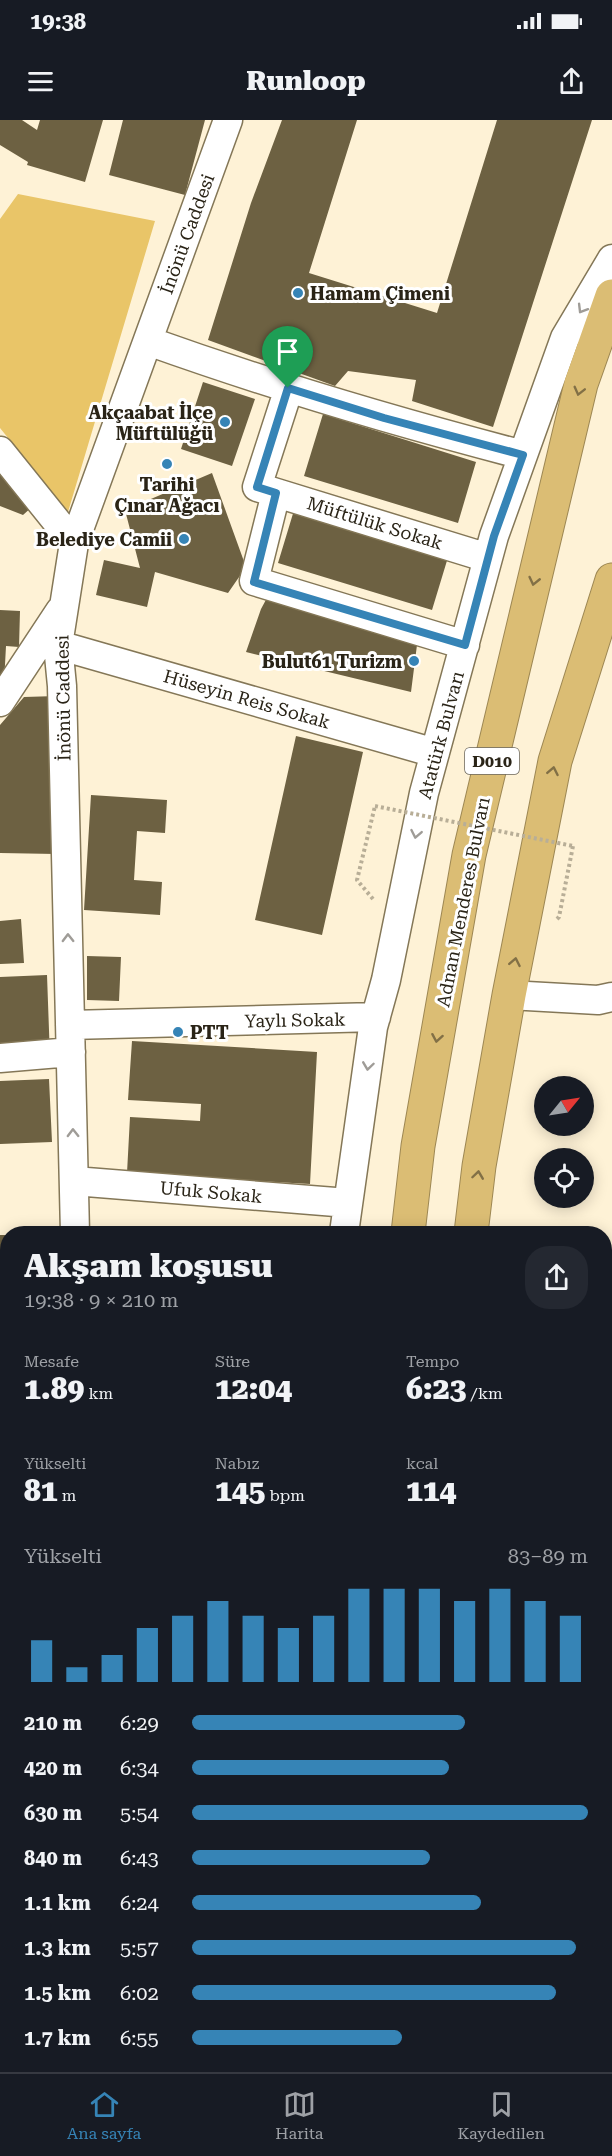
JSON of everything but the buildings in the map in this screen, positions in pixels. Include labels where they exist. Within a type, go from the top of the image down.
[{"type":"highway","name":"Adnan Menderes Bulvarı","points":[[409,1226],[418,1146],[469,855],[581,384],[612,296]]},
{"type":"highway","points":[[472,1226],[479,1166],[509,995],[555,761],[612,580]]},
{"type":"street","name":"İnönü Caddesi","points":[[75,1226],[62,686],[58,645],[74,543],[228,120]]},
{"type":"street","name":"Atatürk Bulvarı","points":[[345,1226],[376,1017],[424,793],[488,558],[565,338],[612,259]]},
{"type":"street","points":[[148,341],[238,373],[384,418],[523,455]]},
{"type":"street","name":"Müftülük Sokak","points":[[288,388],[257,487],[488,558]]},
{"type":"street","points":[[0,451],[74,543]]},
{"type":"street","points":[[276,493],[254,582],[465,645]]},
{"type":"street","points":[[0,702],[65,604]]},
{"type":"street","name":"Hüseyin Reis Sokak","points":[[58,645],[435,753]]},
{"type":"street","points":[[509,995],[598,1000],[612,997]]},
{"type":"street","name":"Yaylı Sokak","points":[[0,1058],[70,1039],[376,1017]]},
{"type":"street","name":"Ufuk Sokak","points":[[74,1180],[348,1203]]},
{"type":"path","points":[[397,927],[357,880],[375,806],[573,846]]},
{"type":"shaded area","points":[[18,194],[155,221],[68,512],[0,428],[0,219]]},
{"type":"place","name":"Hamam Çimeni","points":[[298,293]]},
{"type":"place","name":"Akçaabat İlçe Müftülüğü","points":[[225,422]]},
{"type":"place","name":"Tarihi Çınar Ağacı","points":[[167,464]]},
{"type":"place","name":"Belediye Camii","points":[[184,539]]},
{"type":"place","name":"Bulut61 Turizm","points":[[414,661]]},
{"type":"place","name":"PTT","points":[[178,1032]]},
{"type":"route","points":[[288,388],[384,418],[523,455],[494,536],[465,645],[254,582],[276,493],[257,487],[288,388]]}]
